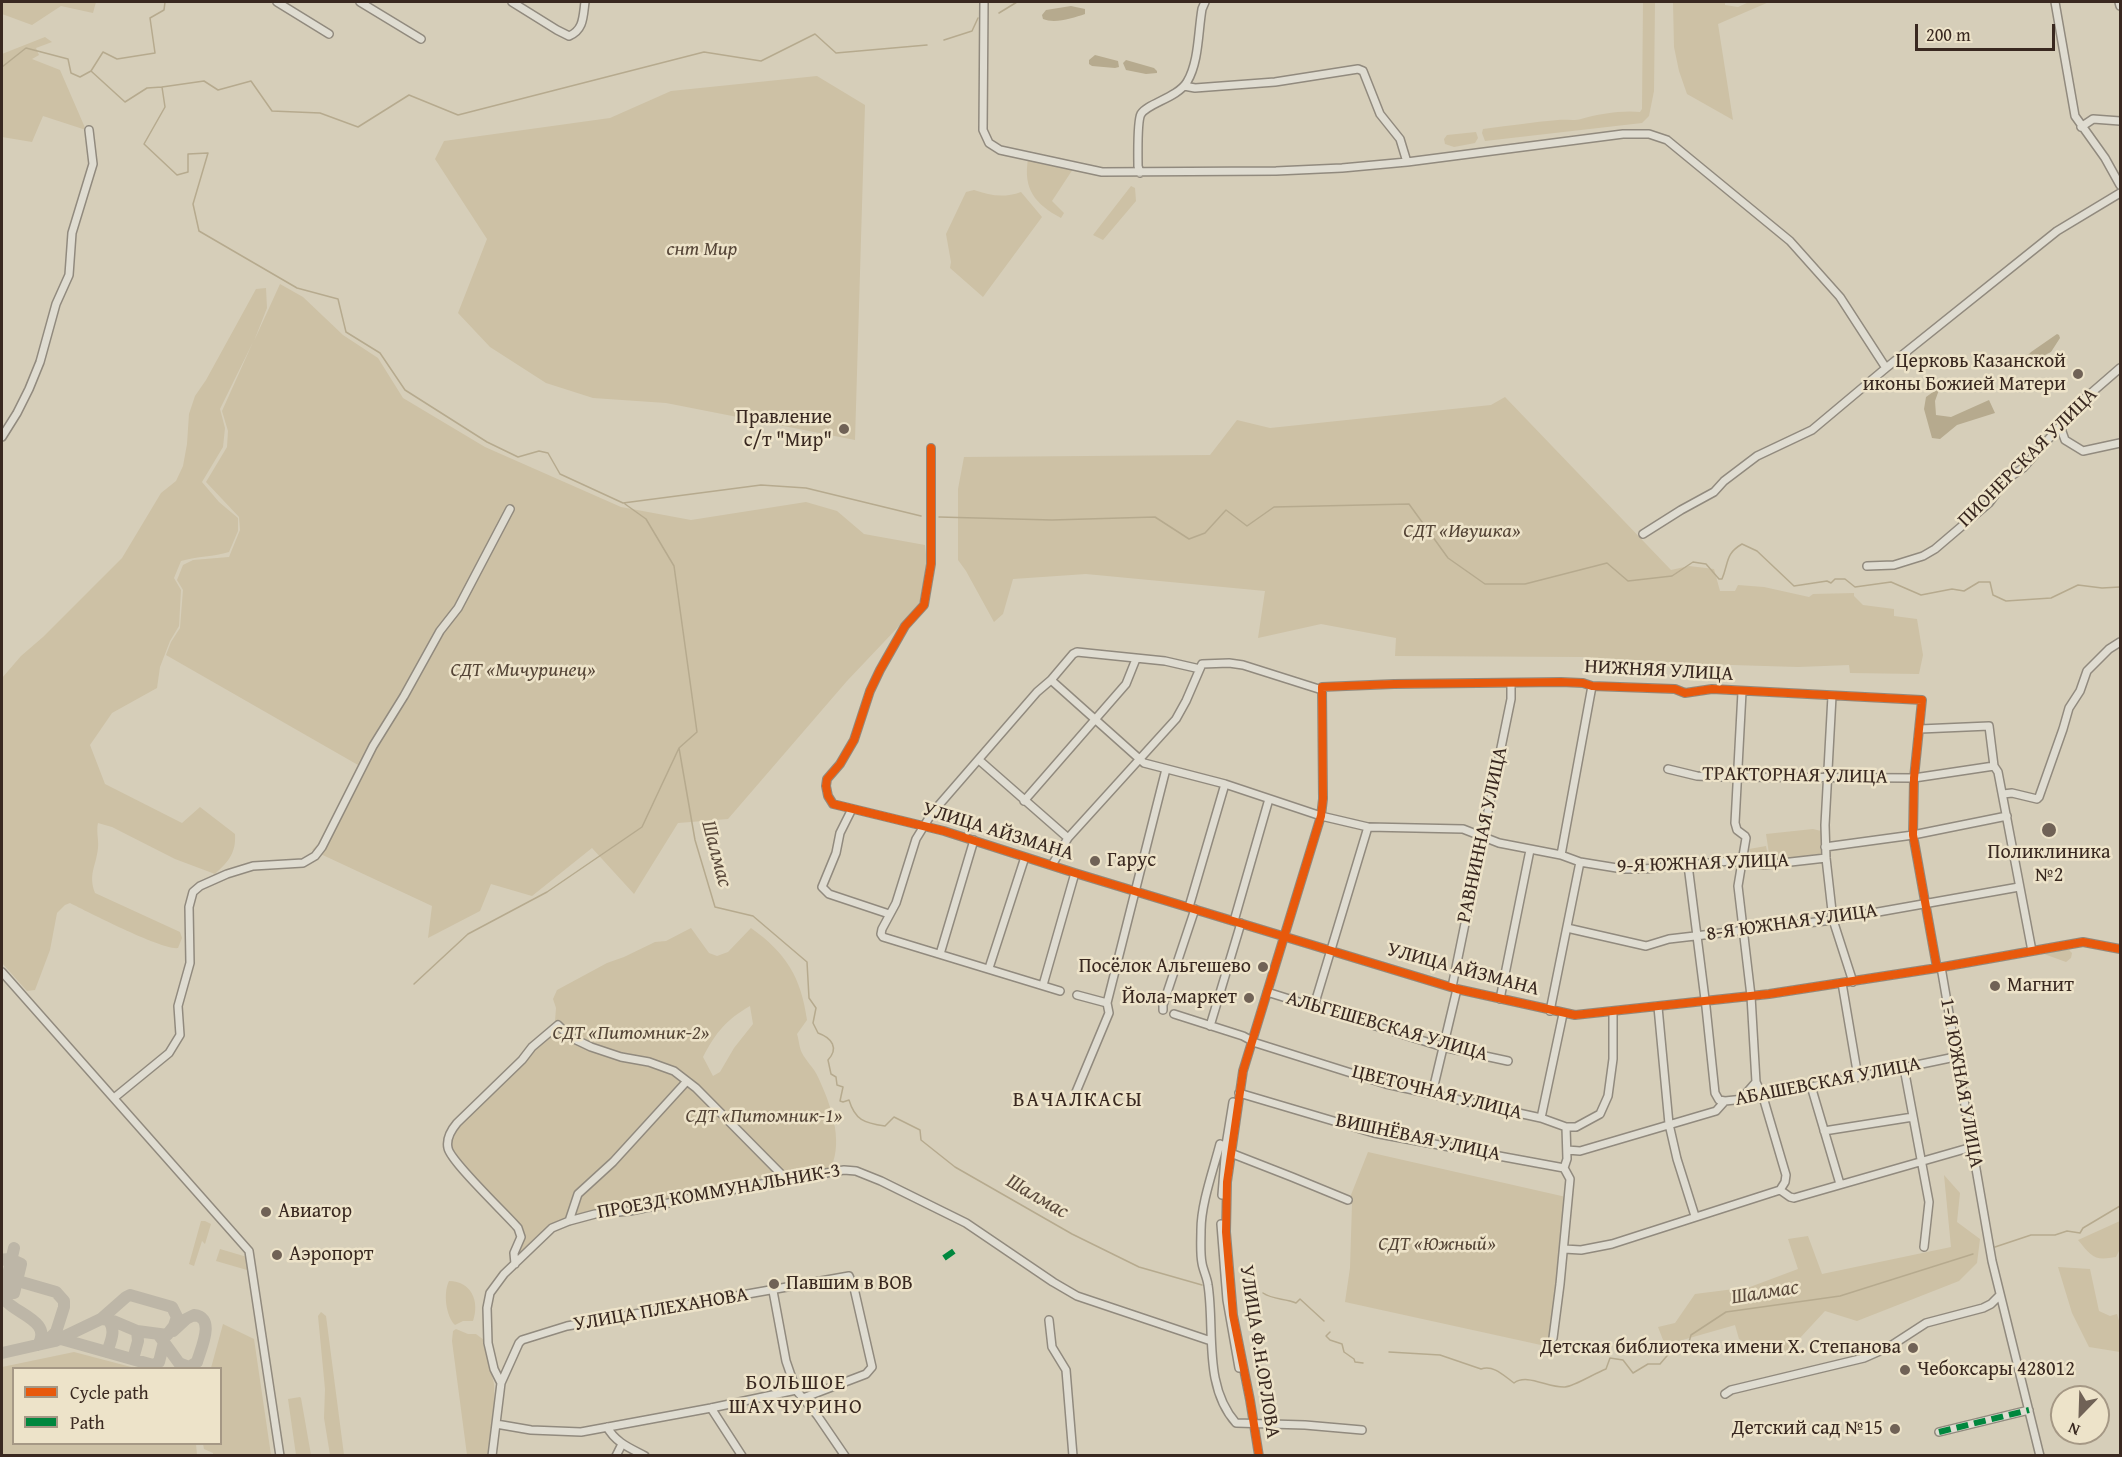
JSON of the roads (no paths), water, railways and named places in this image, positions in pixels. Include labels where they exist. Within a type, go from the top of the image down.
[{"type":"street","points":[[277,2],[329,34]]},
{"type":"street","points":[[360,2],[421,39]]},
{"type":"street","points":[[512,2],[569,36],[575,34],[580,28],[585,2]]},
{"type":"street","points":[[984,2],[983,130],[989,143],[1000,150],[1102,172],[1331,169],[1407,162],[1623,134],[1658,136],[1691,159],[1790,241],[1840,297],[1886,368]]},
{"type":"street","points":[[1140,173],[1138,153],[1141,113],[1184,86],[1195,59],[1205,2]]},
{"type":"street","points":[[2055,2],[2075,116],[2121,185]]},
{"type":"street","points":[[2119,2],[2121,6]]},
{"type":"street","points":[[1184,86],[1195,88],[1275,82],[1358,69],[1363,71],[1380,114],[1400,139],[1407,162]]},
{"type":"street","points":[[2081,127],[2093,119],[2121,121]]},
{"type":"street","points":[[2,437],[33,380],[56,304],[69,275],[69,249],[72,233],[93,164],[89,130]]},
{"type":"street","points":[[1643,534],[1714,492],[1757,456],[1812,430],[2057,231],[2121,193]]},
{"type":"street","name":"ПИОНЕРСКАЯ УЛИЦА","points":[[1867,566],[1894,565],[1923,556],[1935,549],[1989,503],[2007,479],[2023,468],[2082,401],[2121,368]]},
{"type":"street","points":[[2060,426],[2065,440],[2083,451],[2121,443]]},
{"type":"street","name":"УЛИЦА АЙЗМАНА","points":[[931,448],[931,564],[924,605],[905,626],[870,691],[854,740],[840,764],[827,779],[828,796],[833,804],[926,825],[1052,866],[1454,988],[1563,1014],[1612,1012],[1706,1002],[1853,982],[2083,942],[2121,949]]},
{"type":"street","points":[[114,1098],[169,1053],[180,1035],[178,1006],[190,963],[189,907],[193,892],[200,886],[226,874],[253,866],[303,863],[322,847],[373,746],[440,631],[458,608],[510,509]]},
{"type":"street","points":[[2002,794],[2012,792],[2037,799],[2039,797],[2069,708],[2080,691],[2087,671],[2109,649],[2121,642]]},
{"type":"street","name":"НИЖНЯЯ УЛИЦА","points":[[1051,680],[1077,652],[1201,666],[1243,665],[1322,688],[1394,684],[1561,682],[1583,683],[1592,686],[1675,689],[1685,693],[1705,689],[1922,700]]},
{"type":"street","points":[[1024,801],[1126,684],[1136,659]]},
{"type":"street","points":[[1052,866],[1068,838],[1180,713],[1201,666]]},
{"type":"street","points":[[1051,680],[1037,692],[932,813],[916,839],[896,903],[888,914],[881,934],[883,937],[1060,991]]},
{"type":"street","name":"9-Я ЮЖНАЯ УЛИЦА","points":[[1051,680],[1140,759],[1150,765],[1225,784],[1321,816],[1368,827],[1458,828],[1499,843],[1562,855],[1580,862],[1633,869],[1730,861],[1764,865],[1826,858]]},
{"type":"street","name":"РАВНИННАЯ УЛИЦА","points":[[1432,1094],[1509,709],[1511,683]]},
{"type":"street","points":[[1562,855],[1592,686]]},
{"type":"street","points":[[1283,935],[1321,816],[1323,799],[1322,688]]},
{"type":"street","points":[[1564,1249],[1591,1249],[1780,1190],[1785,1182],[1786,1175],[1763,1097],[1756,1082],[1751,996],[1738,886],[1746,838],[1736,827],[1742,692]]},
{"type":"street","points":[[1832,696],[1825,847],[1833,920],[1853,982]]},
{"type":"street","name":"1-Я ЮЖНАЯ УЛИЦА","points":[[1922,700],[1914,778],[1913,835],[1924,904],[1939,968],[2000,1295],[2040,1455]]},
{"type":"street","points":[[1920,729],[1989,726],[1994,766],[1998,772],[2032,951]]},
{"type":"street","points":[[979,760],[1068,838]]},
{"type":"street","name":"ТРАКТОРНАЯ УЛИЦА","points":[[1668,769],[1697,776],[1914,778],[1994,766]]},
{"type":"street","points":[[1076,1092],[1109,1013],[1107,1003],[1166,769]]},
{"type":"street","points":[[1163,1010],[1225,784]]},
{"type":"street","points":[[1210,1026],[1269,799]]},
{"type":"street","points":[[852,809],[840,833],[836,853],[822,888],[829,894],[888,914]]},
{"type":"street","points":[[1825,847],[1913,835],[2007,816]]},
{"type":"street","points":[[1314,1006],[1368,827]]},
{"type":"street","points":[[940,954],[974,840]]},
{"type":"street","points":[[1500,999],[1530,850]]},
{"type":"street","points":[[989,968],[1025,857]]},
{"type":"street","points":[[1550,1011],[1580,862]]},
{"type":"street","points":[[1688,865],[1715,1093],[1719,1100],[1725,1101]]},
{"type":"street","points":[[1043,985],[1075,873]]},
{"type":"street","name":"8-Я ЮЖНАЯ УЛИЦА","points":[[1567,928],[1646,946],[1669,939],[1833,920],[2019,887]]},
{"type":"street","name":"УЛИЦА Ф.Н.ОРЛОВА","points":[[1226,1148],[1249,1040],[1267,992],[1283,935]]},
{"type":"street","name":"УЛИЦА Ф.Н.ОРЛОВА","points":[[1256,1455],[1233,1315],[1228,1266],[1226,1148],[1235,1091],[1283,935]]},
{"type":"street","points":[[2,972],[249,1251],[280,1455]]},
{"type":"street","points":[[1842,983],[1858,1077]]},
{"type":"street","name":"АЛЬГЕШЕВСКАЯ УЛИЦА","points":[[1267,992],[1443,1047],[1508,1062]]},
{"type":"street","points":[[1077,995],[1107,1003]]},
{"type":"street","points":[[1658,1007],[1670,1124],[1677,1159],[1695,1216]]},
{"type":"street","points":[[1553,1338],[1570,1179],[1564,1168],[1567,1150],[1566,1127],[1576,1127],[1600,1114],[1608,1096],[1613,1059],[1612,1012]]},
{"type":"street","name":"ЦВЕТОЧНАЯ УЛИЦА","points":[[1174,1014],[1386,1084],[1541,1118],[1566,1127]]},
{"type":"street","points":[[1541,1118],[1563,1014]]},
{"type":"street","points":[[515,1264],[514,1253],[521,1237],[518,1228],[458,1165],[448,1149],[451,1130],[522,1060],[532,1047],[558,1025],[576,1041],[621,1057],[649,1062],[674,1071],[687,1081],[788,1181]]},
{"type":"street","name":"АБАШЕВСКАЯ УЛИЦА","points":[[1567,1150],[1580,1151],[1716,1111],[1725,1101],[1763,1097],[1955,1057]]},
{"type":"street","points":[[1904,1068],[1929,1202],[1924,1247]]},
{"type":"street","points":[[569,1221],[578,1194],[613,1162],[687,1081]]},
{"type":"street","points":[[1742,1098],[1756,1082]]},
{"type":"street","points":[[1811,1086],[1840,1184]]},
{"type":"street","name":"ВИШНЁВАЯ УЛИЦА","points":[[1239,1092],[1374,1133],[1564,1168]]},
{"type":"street","points":[[1824,1131],[1912,1117]]},
{"type":"street","points":[[1780,1190],[1794,1198],[1972,1147]]},
{"type":"street","points":[[1348,1200],[1226,1148],[1207,1196],[1201,1231],[1202,1265],[1208,1285],[1210,1341],[1215,1375],[1222,1402],[1236,1423],[1362,1430]]},
{"type":"street","name":"ПРОЕЗД КОММУНАЛЬНИК-3","points":[[492,1455],[501,1383],[494,1369],[488,1343],[487,1308],[493,1286],[552,1228],[595,1214],[630,1210],[753,1185],[844,1170],[856,1171],[880,1181],[966,1223],[1077,1296],[1210,1341]]},
{"type":"street","name":"УЛИЦА ПЛЕХАНОВА","points":[[501,1383],[519,1343],[567,1326],[849,1276],[854,1288],[872,1367],[866,1374],[803,1398]]},
{"type":"street","points":[[773,1291],[786,1361],[796,1390],[845,1455]]},
{"type":"street","points":[[1725,1394],[1731,1390],[1864,1358],[1889,1347],[1926,1323],[1983,1308],[2000,1295]]},
{"type":"street","points":[[1983,1308],[1993,1309],[2005,1315]]},
{"type":"street","points":[[1049,1320],[1053,1347],[1066,1370],[1073,1455]]},
{"type":"street","points":[[496,1424],[571,1433],[796,1390]]},
{"type":"street","points":[[711,1408],[742,1455]]},
{"type":"street","points":[[1939,1432],[2029,1410]]},
{"type":"street","points":[[607,1427],[615,1439],[645,1455]]},
{"type":"street","points":[[616,1455],[622,1444]]},
{"type":"waterway","points":[[91,71],[103,52],[117,59],[155,53],[150,18],[164,10],[165,2]]},
{"type":"waterway","points":[[999,13],[1017,2]]},
{"type":"waterway","points":[[944,40],[972,31],[978,18]]},
{"type":"waterway","points":[[162,87],[204,81],[218,90],[251,81],[272,111],[320,113],[358,127],[409,95],[458,115],[704,52],[761,61],[815,34],[836,53],[927,45]]},
{"type":"waterway","points":[[2,67],[26,48],[68,59],[71,73],[80,77],[91,71],[125,102],[147,88],[162,87],[165,107],[144,144],[177,175],[188,172],[188,154],[208,153],[193,204],[199,231],[297,288],[338,299],[346,332],[380,353],[405,390],[487,442],[518,457],[539,451],[548,453],[560,474],[623,503],[761,485],[806,488],[921,516]]},
{"type":"waterway","name":"Шалмас","points":[[625,504],[646,519],[674,566],[697,732],[679,748],[695,840],[715,907],[753,916],[807,962],[809,998],[816,1008],[813,1023],[818,1033],[832,1044],[833,1051],[828,1060],[831,1074],[836,1077],[837,1085],[843,1087],[840,1101],[849,1100],[857,1116],[866,1122],[885,1126],[894,1117],[920,1130],[921,1140],[955,1167],[1072,1234],[1139,1267],[1202,1285]]},
{"type":"waterway","points":[[939,517],[1052,520],[1155,517],[1189,539],[1205,533],[1226,510],[1247,526],[1274,507],[1409,504],[1448,558],[1485,584],[1525,584],[1607,563],[1628,581],[1672,576],[1693,562],[1706,564],[1719,579],[1722,579],[1730,555],[1742,544],[1757,551],[1794,586],[1827,581],[1831,583],[1835,579],[1845,579],[1855,587],[1891,582],[1921,595],[1952,589],[1964,591],[1979,582],[1990,582],[1993,595],[2006,601],[2051,598],[2078,585],[2102,588],[2120,587]]},
{"type":"waterway","points":[[414,984],[468,934],[547,892],[642,827],[679,748]]},
{"type":"waterway","name":"Шалмас","points":[[1995,1247],[2031,1235],[2055,1235],[2067,1231],[2080,1233],[2083,1228],[2120,1206]]},
{"type":"waterway","name":"Шалмас","points":[[1389,1352],[1440,1355],[1481,1369],[1490,1368],[1514,1383],[1519,1380],[1531,1380],[1565,1387],[1606,1369],[1610,1358],[1623,1360],[1633,1373],[1648,1364],[1660,1364],[1672,1350],[1687,1349],[1691,1335],[1726,1312],[1840,1296],[1973,1254]]},
{"type":"waterway","name":"Шалмас","points":[[1263,1293],[1296,1303],[1300,1299],[1324,1321]]},
{"type":"waterway","name":"Шалмас","points":[[1330,1332],[1326,1336],[1330,1340],[1342,1344],[1344,1352],[1355,1362],[1363,1363]]},
{"type":"place","name":"Церковь Казанской иконы Божией Матери","points":[[2078,374]]},
{"type":"place","name":"Правление с/т \"Мир\"","points":[[844,429]]},
{"type":"place","name":"Поликлиника №2","points":[[2049,830]]},
{"type":"place","name":"Гарус","points":[[1095,861]]},
{"type":"place","name":"Посёлок Альгешево","points":[[1263,967]]},
{"type":"place","name":"Магнит","points":[[1995,986]]},
{"type":"place","name":"Йола-маркет","points":[[1249,998]]},
{"type":"place","name":"Авиатор","points":[[266,1212]]},
{"type":"place","name":"Аэропорт","points":[[277,1255]]},
{"type":"place","name":"Павшим в ВОВ","points":[[774,1284]]},
{"type":"place","name":"Детская библиотека имени Х. Степанова","points":[[1913,1348]]},
{"type":"place","name":"Чебоксары 428012","points":[[1905,1370]]},
{"type":"place","name":"Детский сад №15","points":[[1895,1429]]},
{"type":"district","name":"ВАЧАЛКАСЫ","points":[[1078,1101]]},
{"type":"district","name":"БОЛЬШОЕ ШАХЧУРИНО","points":[[796,1396]]},
{"type":"park label","name":"снт Мир","points":[[702,250]]},
{"type":"park label","name":"СДТ «Ивушка»","points":[[1462,532]]},
{"type":"park label","name":"СДТ «Мичуринец»","points":[[523,671]]},
{"type":"park label","name":"СДТ «Питомник-2»","points":[[631,1034]]},
{"type":"park label","name":"СДТ «Питомник-1»","points":[[764,1117]]},
{"type":"park label","name":"СДТ «Южный»","points":[[1437,1245]]}]
